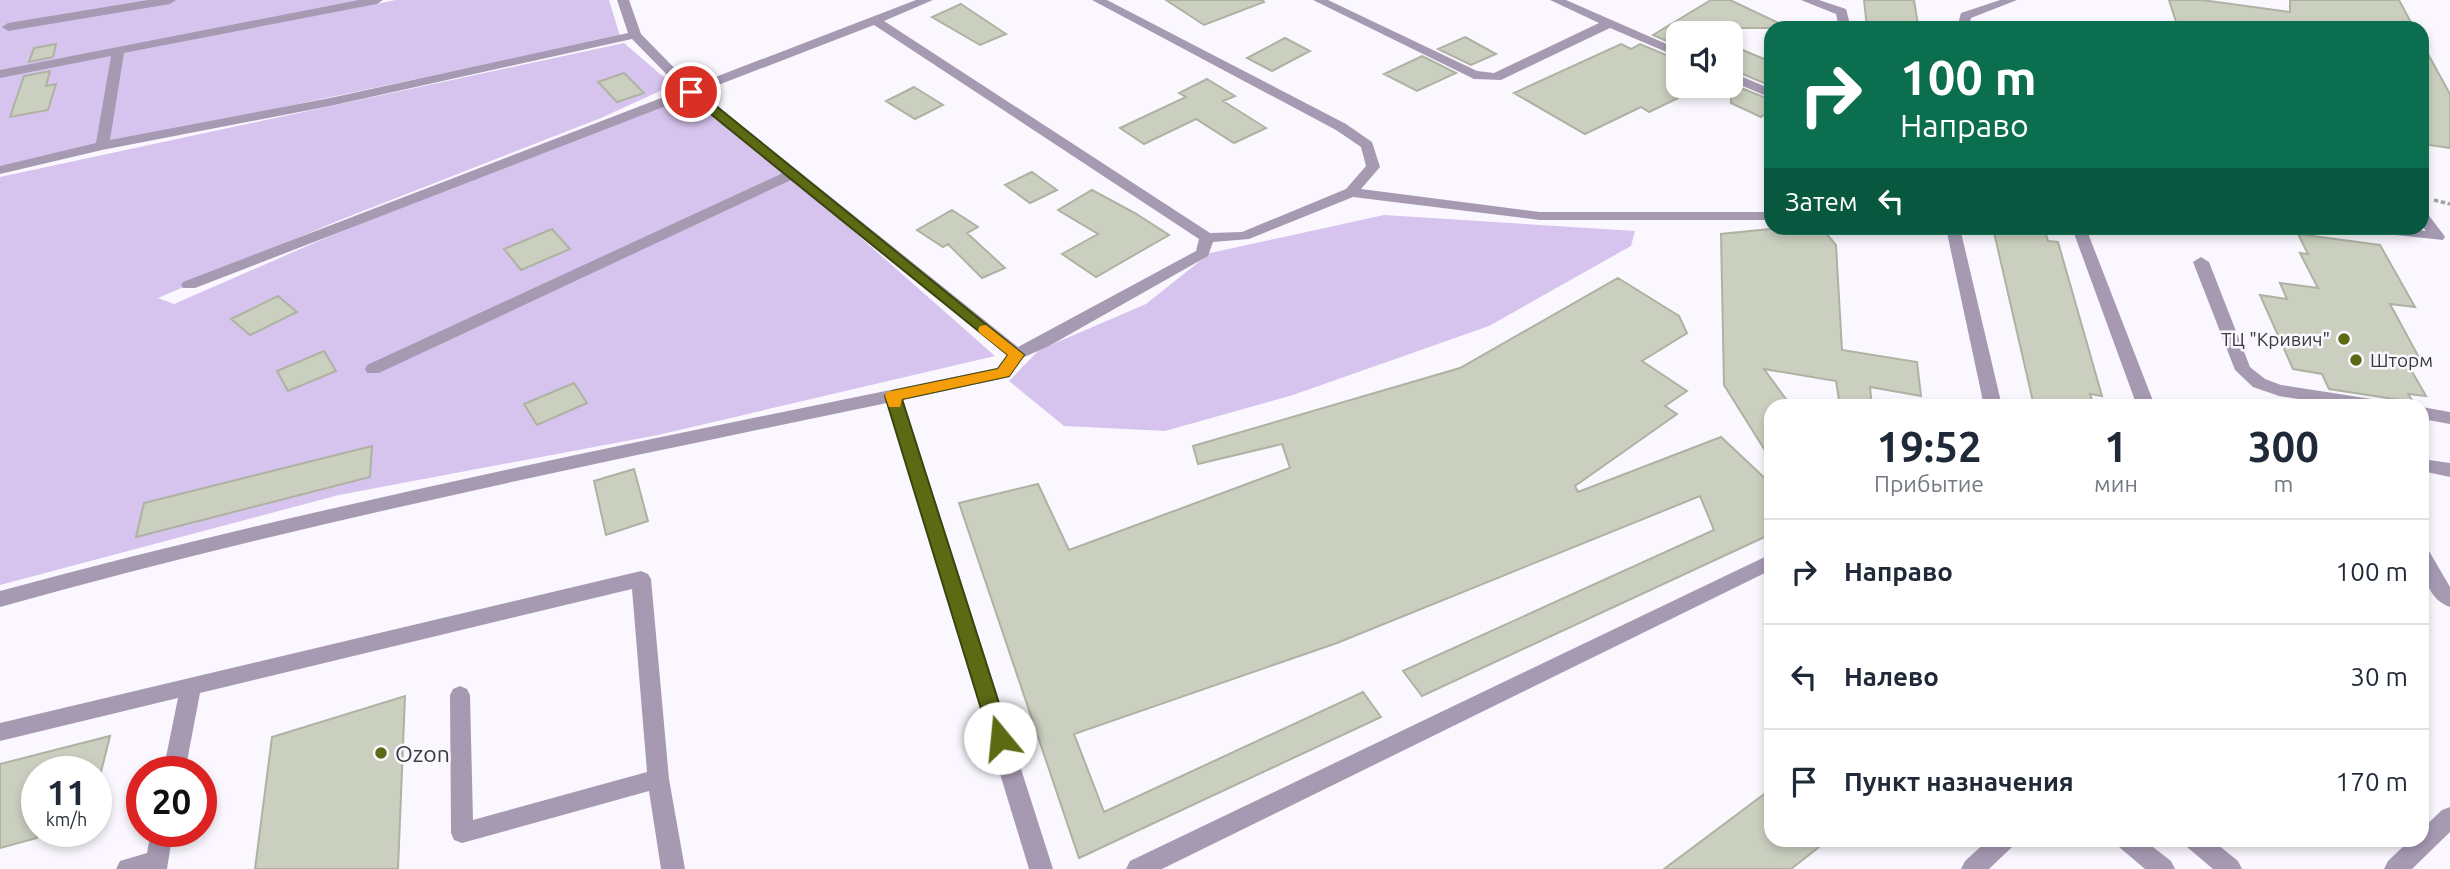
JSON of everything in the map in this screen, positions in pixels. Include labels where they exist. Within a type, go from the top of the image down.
[{"type":"street","points":[[8,27],[170,0]]},
{"type":"street","points":[[0,74],[377,0]]},
{"type":"street","points":[[623,0],[635,35],[691,92],[1016,355]]},
{"type":"street","points":[[189,285],[927,0]]},
{"type":"street","points":[[875,20],[1207,238],[1244,236],[1351,192],[1373,167],[1367,145],[1341,127],[1098,0]]},
{"type":"street","points":[[1318,0],[1474,75],[1496,77],[1609,23]]},
{"type":"street","points":[[1556,0],[1666,48]]},
{"type":"street","points":[[1807,0],[1840,6]]},
{"type":"street","points":[[1965,21],[1965,16],[2011,0]]},
{"type":"street","points":[[0,170],[102,146],[330,102],[635,35]]},
{"type":"street","points":[[102,146],[118,51]]},
{"type":"street","points":[[1743,81],[1764,91]]},
{"type":"street","points":[[373,369],[792,173]]},
{"type":"street","points":[[1351,192],[1540,216],[1764,216]]},
{"type":"street","points":[[2422,235],[2438,237],[2429,225]]},
{"type":"street","points":[[1955,235],[1991,399]]},
{"type":"street","points":[[2081,235],[2143,399]]},
{"type":"street","points":[[0,599],[86,574],[333,512],[1003,373],[1016,355],[1203,253],[1207,238]]},
{"type":"street","points":[[2201,262],[2243,370],[2259,383],[2279,390],[2335,399]]},
{"type":"street","points":[[893,396],[1041,869]]},
{"type":"street","points":[[2429,414],[2450,418]]},
{"type":"street","points":[[2429,466],[2450,470]]},
{"type":"street","points":[[1138,869],[1764,564]]},
{"type":"street","points":[[2429,569],[2442,592],[2450,599]]},
{"type":"street","points":[[0,732],[641,579],[658,779],[673,869]]},
{"type":"street","points":[[177,756],[191,686]]},
{"type":"street","points":[[460,695],[462,833],[658,779]]},
{"type":"street","points":[[2429,837],[2450,817]]},
{"type":"street","points":[[128,869],[155,865],[159,847]]},
{"type":"street","points":[[1973,869],[1997,847]]},
{"type":"street","points":[[2136,847],[2163,869]]},
{"type":"street","points":[[2203,847],[2230,869]]},
{"type":"street","points":[[2396,869],[2419,847]]},
{"type":"shaded area","points":[[0,0],[362,0],[0,71]]},
{"type":"shaded area","points":[[396,0],[609,0],[620,36],[0,167],[0,77]]},
{"type":"shaded area","points":[[624,43],[673,85],[601,118],[335,222],[158,298],[174,304],[330,236],[681,94],[783,169],[995,356],[658,435],[339,495],[0,585],[0,177]]},
{"type":"shaded area","points":[[1384,215],[1635,231],[1631,246],[1489,326],[1293,395],[1165,431],[1064,426],[1009,381],[1039,350],[1146,304],[1210,253]]},
{"type":"building","points":[[1166,0],[1263,0],[1264,2],[1204,25]]},
{"type":"building","points":[[1711,0],[1730,0],[1774,21],[1764,21],[1764,28],[1743,28],[1743,21],[1676,21]]},
{"type":"building","points":[[1864,0],[1914,0],[1917,21],[1866,21]]},
{"type":"building","points":[[2169,0],[2202,0],[2290,12],[2290,0],[2399,0],[2410,21],[2176,21]]},
{"type":"building","points":[[961,4],[1006,34],[980,45],[932,17]]},
{"type":"building","points":[[1666,27],[1666,41],[1653,35]]},
{"type":"building","points":[[1465,37],[1496,54],[1471,65],[1438,49]]},
{"type":"building","points":[[1285,38],[1310,51],[1272,71],[1247,58]]},
{"type":"building","points":[[56,44],[53,57],[29,62],[34,48]]},
{"type":"building","points":[[1621,44],[1631,49],[1640,44],[1666,55],[1666,98],[1678,98],[1649,112],[1641,107],[1585,134],[1514,93]]},
{"type":"building","points":[[1743,50],[1764,59],[1764,83],[1743,74]]},
{"type":"building","points":[[1422,56],[1456,73],[1417,91],[1384,74]]},
{"type":"building","points":[[2429,56],[2450,94],[2450,148],[2429,145]]},
{"type":"building","points":[[50,71],[46,86],[56,84],[48,110],[10,117],[24,76]]},
{"type":"building","points":[[624,73],[644,93],[617,102],[598,82]]},
{"type":"building","points":[[1207,79],[1235,96],[1223,101],[1266,128],[1234,143],[1196,119],[1144,144],[1120,128],[1186,97],[1179,93]]},
{"type":"building","points":[[914,87],[943,105],[915,119],[886,101]]},
{"type":"building","points":[[1743,89],[1764,97],[1764,115],[1761,117],[1731,103],[1731,98],[1743,98]]},
{"type":"building","points":[[1032,172],[1057,190],[1030,203],[1005,185]]},
{"type":"building","points":[[1092,190],[1169,235],[1096,277],[1062,254],[1098,234],[1058,210]]},
{"type":"building","points":[[952,210],[978,227],[967,233],[1005,268],[982,278],[948,244],[943,247],[917,230]]},
{"type":"building","points":[[552,229],[570,249],[521,270],[504,249]]},
{"type":"building","points":[[1764,230],[1764,235],[1828,235],[1836,245],[1842,350],[1917,362],[1921,396],[1870,387],[1871,399],[1839,399],[1836,381],[1764,369],[1786,399],[1764,399],[1764,449],[1724,385],[1721,234]]},
{"type":"building","points":[[1995,235],[2046,235],[2048,241],[2058,242],[2102,396],[2090,394],[2092,399],[2032,399]]},
{"type":"building","name":"ТЦ \"Кривич\"","points":[[2298,235],[2380,245],[2415,307],[2390,304],[2422,363],[2406,361],[2426,396],[2408,394],[2411,399],[2394,399],[2329,389],[2322,374],[2293,369],[2260,295],[2287,299],[2280,283],[2318,288],[2300,253],[2308,254]]},
{"type":"building","points":[[1618,278],[1679,316],[1687,333],[1642,361],[1687,391],[1665,406],[1677,414],[1575,486],[1578,492],[1721,437],[1764,477],[1764,537],[1422,696],[1403,671],[1714,530],[1700,496],[1337,643],[1074,734],[1104,812],[1363,692],[1381,717],[1079,858],[959,503],[1038,484],[1069,550],[1290,468],[1282,444],[1198,464],[1193,446],[1460,368]]},
{"type":"building","points":[[278,296],[297,312],[250,335],[231,319]]},
{"type":"building","points":[[324,351],[336,371],[288,391],[277,371]]},
{"type":"building","points":[[574,383],[587,403],[537,425],[524,404]]},
{"type":"building","points":[[372,446],[370,477],[136,537],[144,503]]},
{"type":"building","points":[[634,469],[648,521],[606,535],[594,481]]},
{"type":"building","points":[[405,696],[398,869],[255,869],[272,737]]},
{"type":"building","points":[[110,736],[105,756],[31,756]]},
{"type":"building","points":[[21,759],[21,842],[0,848],[0,764]]},
{"type":"building","points":[[1764,794],[1764,847],[1819,847],[1791,869],[1664,869]]},
{"type":"slow traffic","points":[[895,403],[893,396],[1003,373],[1016,355],[986,330]]},
{"type":"place","name":"ТЦ \"Кривич\"","points":[[2344,339]]},
{"type":"place","name":"Шторм","points":[[2356,360]]},
{"type":"place","name":"Ozon","points":[[381,753]]},
{"type":"route","points":[[691,92],[1016,355],[1003,373],[893,396],[1000,738]]}]
